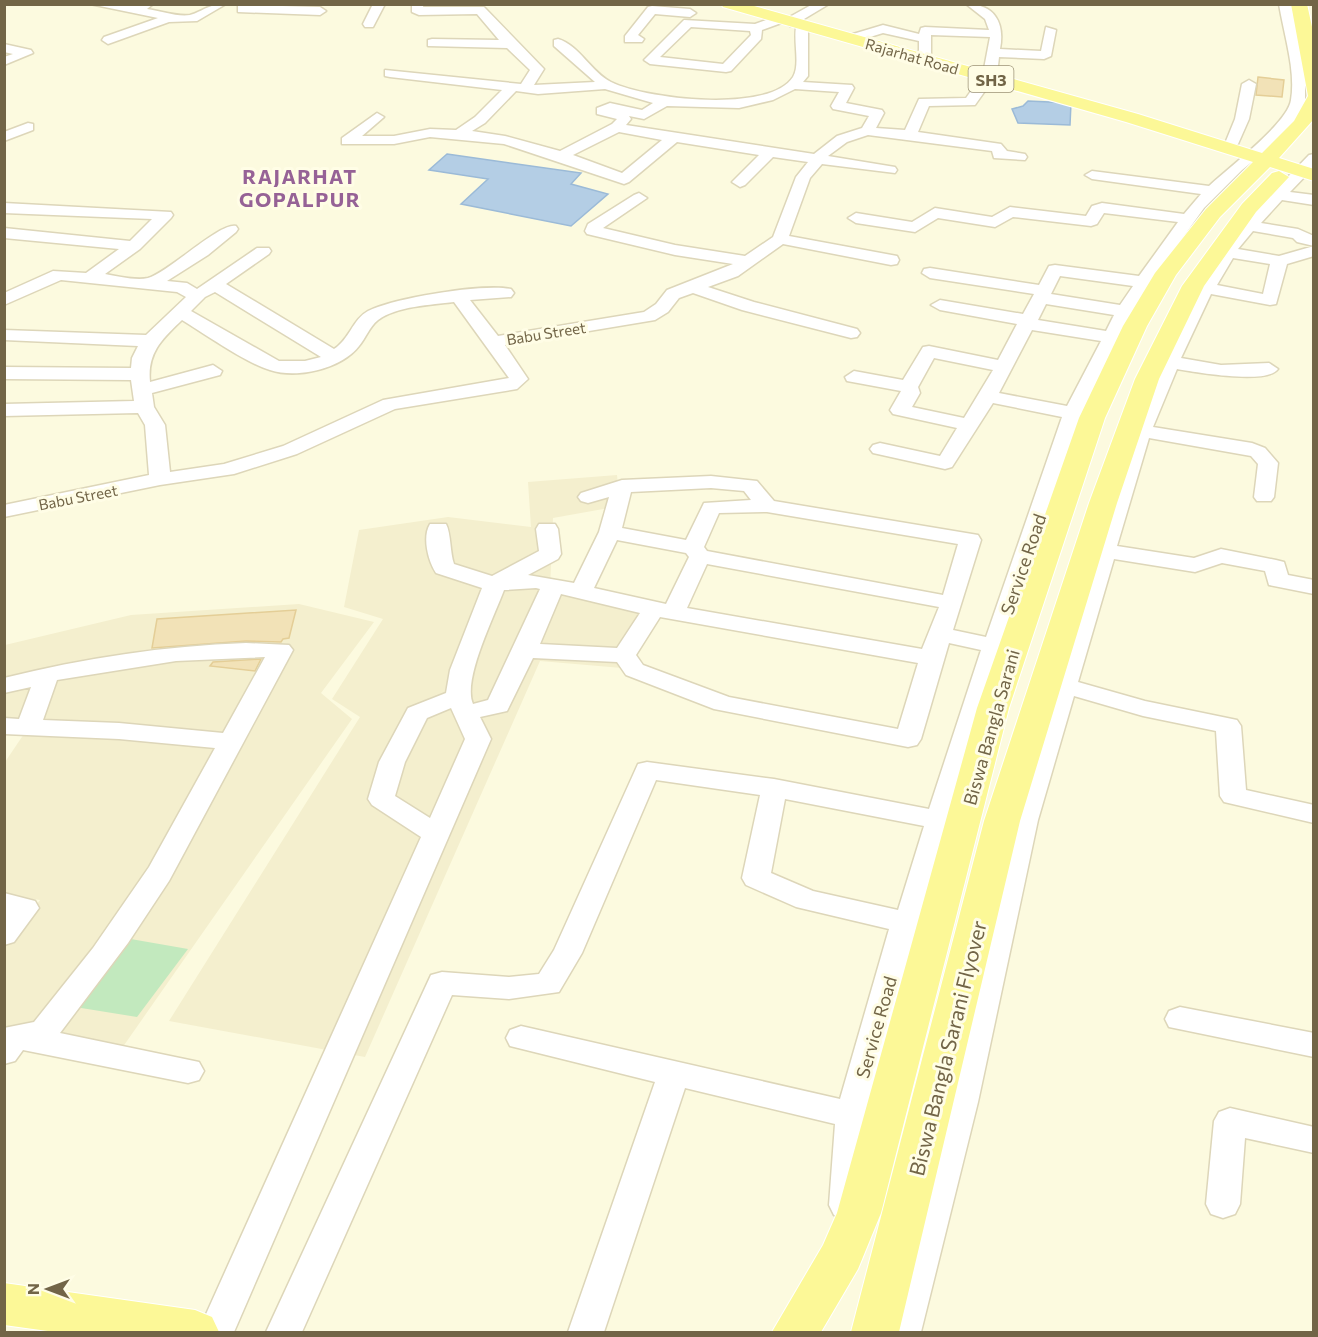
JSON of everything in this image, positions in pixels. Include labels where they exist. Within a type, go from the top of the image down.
[{"type":"main road","name":"Rajarhat Road","points":[[728,4],[1233,141],[1290,162]]},
{"type":"main road","name":"Rajarhat Road","points":[[740,4],[792,22],[858,29],[925,47],[988,76],[1290,162]]},
{"type":"main road","points":[[1299,4],[1311,64],[1314,93]]},
{"type":"main road","name":"Biswa Bangla Sarani","points":[[1030,766],[1102,503],[1200,288],[1250,208],[1290,162],[1314,100]]},
{"type":"main road","name":"Biswa Bangla Sarani","points":[[796,1332],[842,1255],[859,1213],[993,708],[1079,417],[1166,273],[1213,213],[1290,162],[1314,142]]},
{"type":"main road","name":"Biswa Bangla Sarani Flyover","points":[[875,1332],[1002,821],[1030,766]]},
{"type":"main road","points":[[4,1304],[195,1332]]},
{"type":"street","points":[[96,4],[170,16],[171,19]]},
{"type":"street","points":[[132,9],[150,4]]},
{"type":"street","points":[[108,40],[171,19],[194,18],[220,4]]},
{"type":"street","points":[[369,24],[379,4]]},
{"type":"street","points":[[418,4],[416,9],[425,11],[479,7],[511,44],[537,69],[519,88],[459,134]]},
{"type":"street","points":[[756,28],[757,36],[726,68],[650,60],[688,23],[756,28],[792,22],[823,4]]},
{"type":"street","points":[[910,135],[924,102],[970,102],[988,76],[994,53],[994,23],[989,16],[972,4]]},
{"type":"street","name":"Service Road","points":[[1200,288],[1249,226],[1278,195],[1290,162],[1292,116],[1298,102],[1298,76],[1285,4]]},
{"type":"street","points":[[242,9],[322,8],[312,26]]},
{"type":"street","points":[[638,39],[629,39],[652,10],[691,13]]},
{"type":"street","points":[[558,43],[606,85],[632,94],[664,102],[739,104],[768,97],[793,85],[801,76],[792,22]]},
{"type":"street","points":[[858,29],[883,29],[925,47],[926,31],[995,34]]},
{"type":"street","points":[[994,53],[1044,55],[1047,53],[1050,30]]},
{"type":"street","points":[[432,43],[511,44]]},
{"type":"street","points":[[4,48],[27,54],[4,61]]},
{"type":"street","points":[[535,72],[555,89]]},
{"type":"street","points":[[632,94],[650,73]]},
{"type":"street","points":[[390,74],[519,88],[555,89],[606,85]]},
{"type":"street","points":[[1233,141],[1242,119],[1249,84]]},
{"type":"street","points":[[793,85],[847,88],[838,106],[877,112],[867,131]]},
{"type":"street","points":[[561,156],[617,127],[624,119],[622,116],[603,111],[610,107],[644,115],[664,102]]},
{"type":"street","points":[[377,117],[347,141],[394,140],[430,133],[505,140],[561,156],[624,179],[672,139]]},
{"type":"street","points":[[4,137],[28,127]]},
{"type":"street","points":[[617,127],[672,139],[890,170]]},
{"type":"street","points":[[891,260],[780,239],[803,177],[817,160],[842,139],[867,131],[910,135],[996,147],[1000,150],[999,155],[1020,157]]},
{"type":"street","points":[[740,182],[769,153]]},
{"type":"street","name":"Service Road","points":[[842,1255],[852,1115],[905,922],[911,913],[938,820],[994,646],[1079,417],[1125,311],[1189,219],[1214,191],[1290,162]]},
{"type":"street","points":[[1092,175],[1214,191]]},
{"type":"street","points":[[1278,195],[1314,200]]},
{"type":"street","points":[[639,198],[594,227],[593,231],[675,250],[748,261]]},
{"type":"street","points":[[4,208],[165,215],[134,246],[92,276]]},
{"type":"street","points":[[856,218],[915,227],[922,224],[932,214],[995,222],[1010,212],[1091,221],[1098,209],[1102,208],[1189,219]]},
{"type":"street","points":[[1249,226],[1298,234],[1303,239],[1314,241]]},
{"type":"street","points":[[150,284],[202,252],[230,229]]},
{"type":"street","points":[[4,233],[134,246]]},
{"type":"street","name":"Babu Street","points":[[4,511],[160,479],[227,470],[290,450],[390,404],[516,383],[519,380],[493,342],[649,316],[662,308],[673,294],[732,272],[780,239]]},
{"type":"street","points":[[160,479],[155,425],[142,390],[141,358],[150,341],[197,296],[263,251]]},
{"type":"street","points":[[1228,252],[1280,261],[1314,251]]},
{"type":"street","points":[[1200,288],[1270,300],[1280,261]]},
{"type":"street","points":[[880,449],[945,463],[988,396],[1002,366],[1029,322],[1056,270],[1143,282]]},
{"type":"street","points":[[930,273],[1125,311]]},
{"type":"street","points":[[4,300],[59,275],[92,276],[181,288],[197,296]]},
{"type":"street","points":[[5,279],[43,283]]},
{"type":"street","points":[[216,285],[334,357]]},
{"type":"street","points":[[693,287],[748,306],[851,333]]},
{"type":"street","points":[[180,312],[274,366],[302,366],[334,357],[350,346],[373,316],[458,296],[483,292],[505,293]]},
{"type":"street","points":[[458,296],[493,342]]},
{"type":"street","points":[[940,305],[1113,338]]},
{"type":"street","points":[[4,335],[150,341]]},
{"type":"street","points":[[969,425],[900,410],[911,393],[909,387],[929,351],[1002,366]]},
{"type":"street","points":[[903,1332],[962,1102],[1024,820],[1030,766],[1065,686],[1159,374],[1269,369]]},
{"type":"street","points":[[4,410],[142,390],[213,371]]},
{"type":"street","points":[[4,373],[142,390]]},
{"type":"street","points":[[855,377],[909,387]]},
{"type":"street","points":[[988,396],[1079,417]]},
{"type":"street","points":[[1141,431],[1227,444],[1258,452],[1268,463],[1264,497]]},
{"type":"street","points":[[588,497],[622,486],[711,482],[750,485],[767,507]]},
{"type":"street","points":[[581,592],[610,532],[622,486]]},
{"type":"street","points":[[525,651],[624,654],[664,610],[697,552],[711,507],[767,507],[970,540],[952,603],[931,658],[908,739],[723,704],[634,670],[624,654]]},
{"type":"street","points":[[438,529],[438,550],[444,568],[460,575],[495,584],[536,581],[664,610],[931,658]]},
{"type":"street","points":[[216,1332],[478,739],[461,705],[462,670],[495,584],[550,554],[547,529]]},
{"type":"street","points":[[610,532],[697,552],[952,603]]},
{"type":"street","points":[[1105,551],[1195,565],[1221,556],[1276,567],[1277,580],[1314,587]]},
{"type":"street","points":[[436,834],[381,799],[392,762],[417,712],[461,705],[498,706],[554,585]]},
{"type":"street","points":[[940,633],[994,646]]},
{"type":"street","points":[[4,686],[93,664],[209,649],[281,650],[245,711],[232,742],[159,875],[92,971],[43,1033],[10,1044]]},
{"type":"street","points":[[47,675],[16,727],[119,731],[232,742]]},
{"type":"street","points":[[1065,686],[1143,708],[1228,726],[1233,796],[1314,814]]},
{"type":"street","points":[[284,1332],[442,983],[509,988],[548,984],[567,953],[647,770],[774,788],[938,820]]},
{"type":"street","points":[[774,788],[756,878],[806,900],[905,922]]},
{"type":"street","points":[[4,903],[24,908],[4,935]]},
{"type":"street","points":[[1180,1019],[1314,1045]]},
{"type":"street","points":[[521,1038],[852,1115]]},
{"type":"street","points":[[10,1044],[188,1071]]},
{"type":"street","points":[[586,1332],[674,1073]]},
{"type":"street","points":[[1223,1204],[1230,1121],[1314,1140]]},
{"type":"shaded area","points":[[617,475],[620,506],[553,518],[550,589],[655,608],[622,668],[540,661],[365,1057],[169,1021],[360,717],[332,699],[383,619],[344,607],[359,530],[448,517],[531,527],[528,482]]},
{"type":"shaded area","points":[[299,604],[374,622],[321,693],[352,719],[120,1051],[16,1036],[5,1051],[4,948],[40,900],[5,895],[5,762],[28,728],[5,722],[5,645],[131,615]]},
{"type":"green space","points":[[125,938],[188,949],[137,1017],[75,1007]]},
{"type":"water","points":[[1028,101],[1071,103],[1070,125],[1018,123],[1012,109],[1023,106]]},
{"type":"water","points":[[447,154],[581,173],[571,184],[608,194],[571,226],[461,204],[488,179],[429,170]]},
{"type":"building","points":[[1258,77],[1284,80],[1282,97],[1256,95]]},
{"type":"building","points":[[296,610],[289,638],[281,642],[246,641],[152,648],[157,619]]},
{"type":"building","points":[[261,659],[255,671],[210,666],[213,662]]},
{"type":"district","name":"RAJARHAT GOPALPUR","points":[[300,188]]}]
